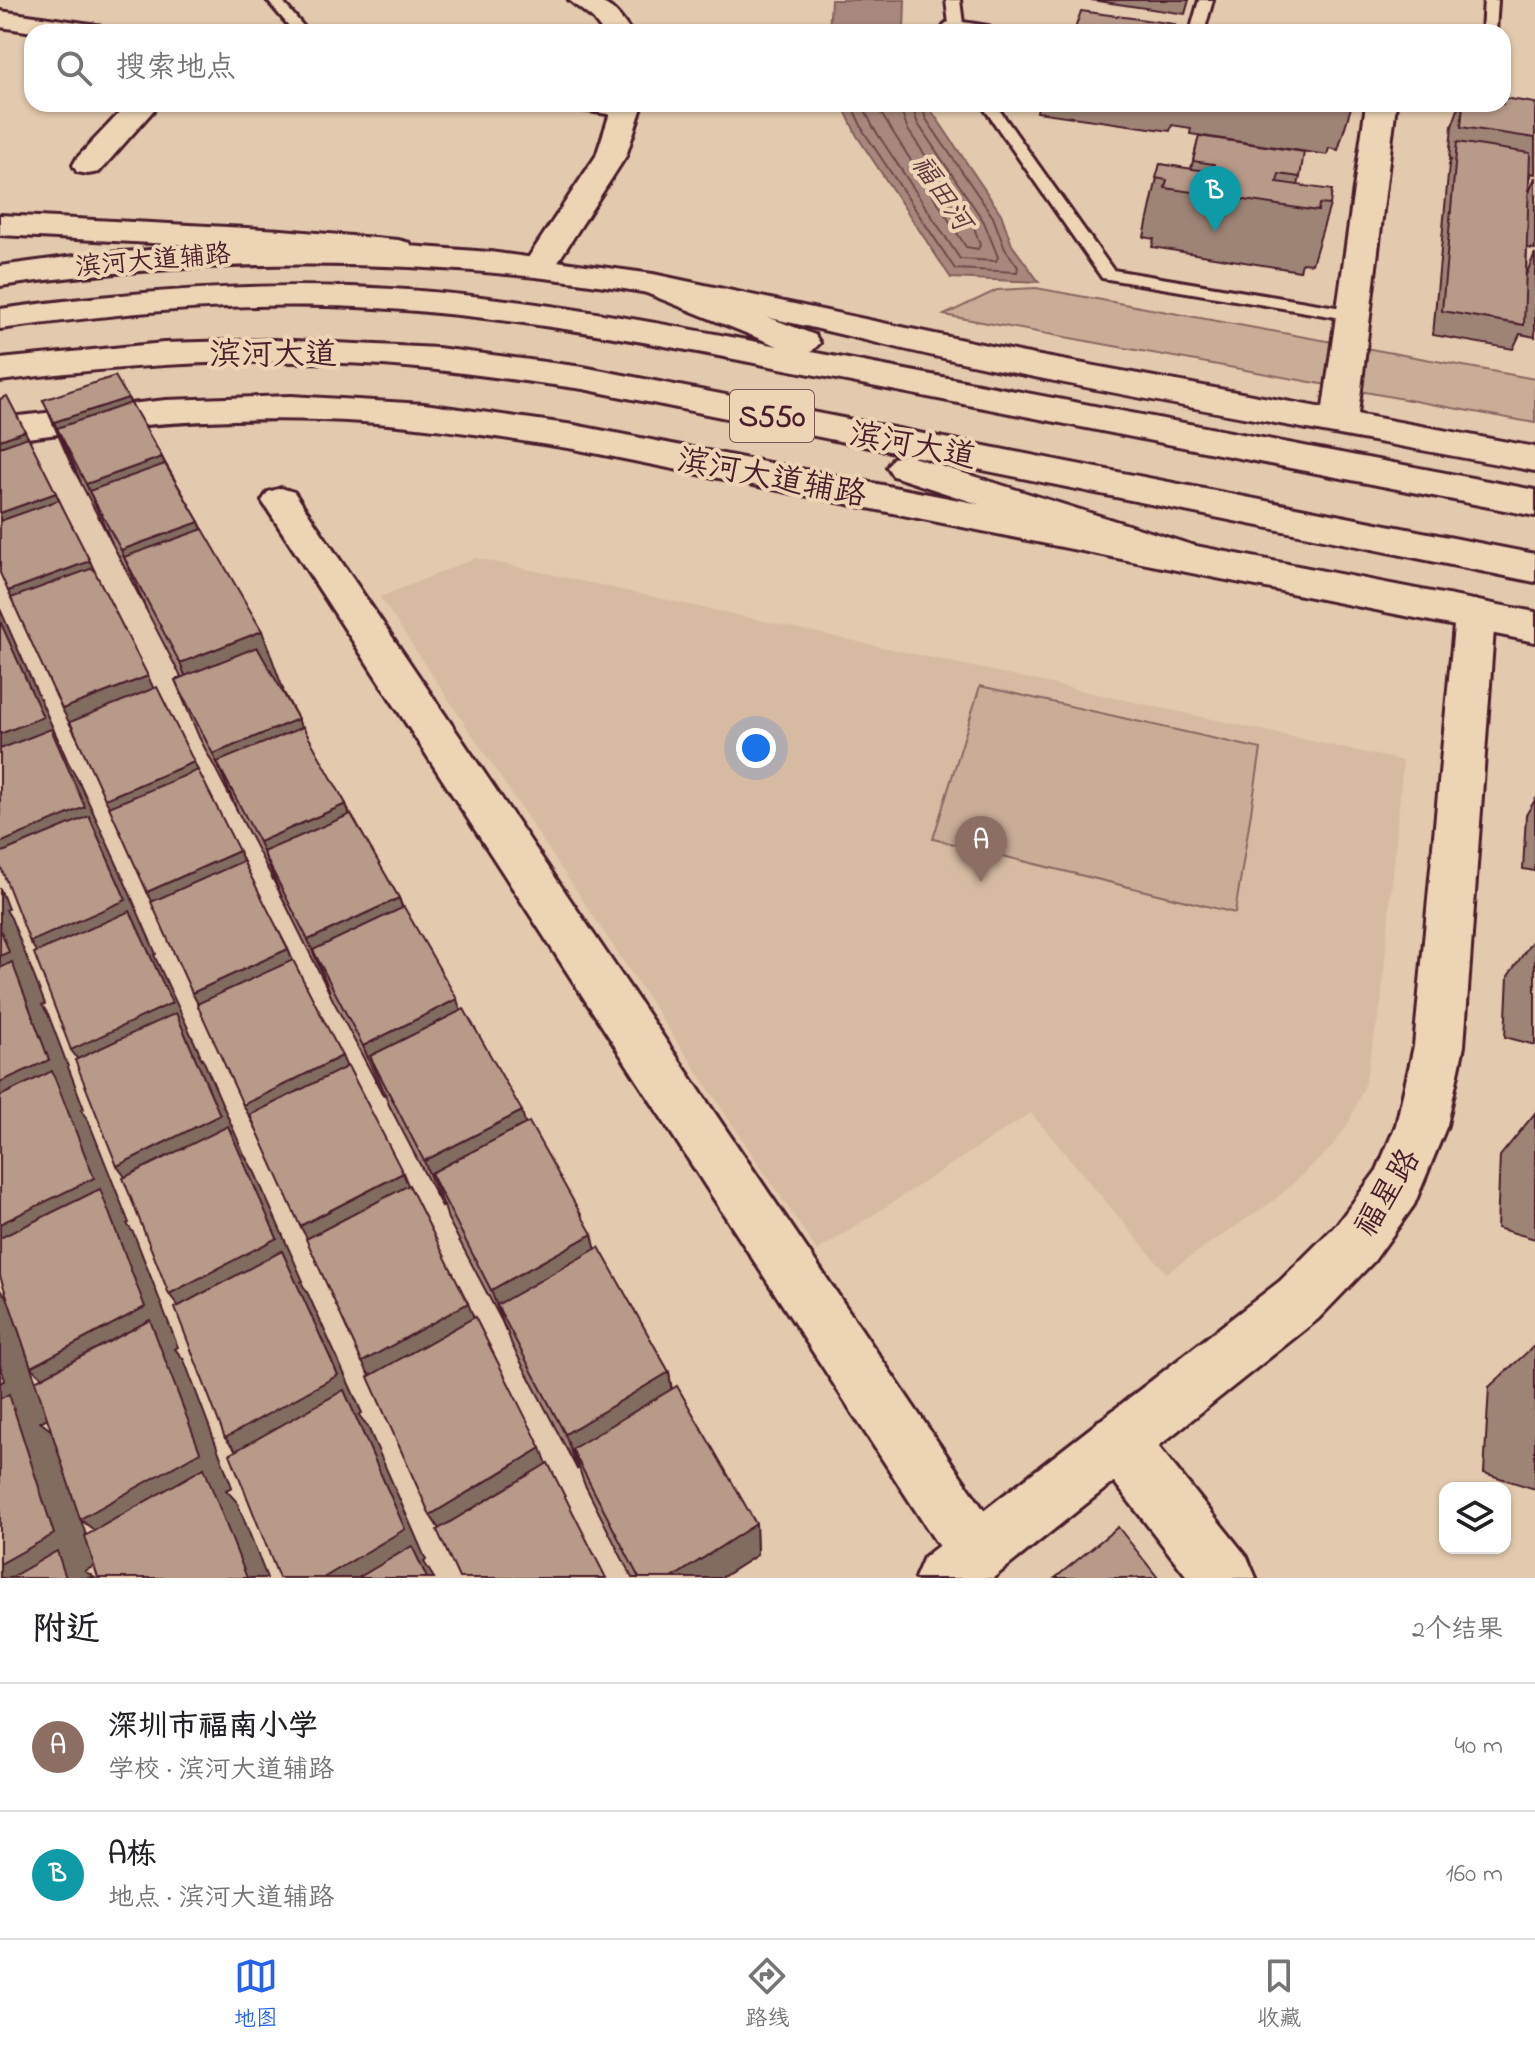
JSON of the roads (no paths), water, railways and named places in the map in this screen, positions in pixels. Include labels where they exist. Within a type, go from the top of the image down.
[{"type":"main road","points":[[583,0],[603,13],[611,24]]},
{"type":"main road","points":[[0,19],[35,24]]},
{"type":"main road","points":[[88,165],[137,112]]},
{"type":"main road","points":[[538,267],[611,156],[627,112]]},
{"type":"main road","points":[[1339,422],[1380,112]]},
{"type":"main road","points":[[0,225],[282,240],[480,260]]},
{"type":"main road","name":"滨河大道辅路","points":[[0,276],[154,257],[263,250],[480,260],[656,285],[952,349],[1535,459]]},
{"type":"main road","points":[[656,285],[890,378]]},
{"type":"main road","name":"滨河大道","points":[[0,319],[73,308],[205,298],[301,296],[403,300],[503,311],[890,378],[1535,503]]},
{"type":"main road","name":"滨河大道","points":[[0,370],[74,359],[320,351],[468,363],[583,378],[1535,568]]},
{"type":"main road","points":[[710,404],[1184,557]]},
{"type":"main road","name":"滨河大道辅路","points":[[0,430],[119,414],[200,408],[396,413],[574,437],[1535,627]]},
{"type":"main road","points":[[281,501],[961,1565]]},
{"type":"main road","name":"福星路","points":[[961,1565],[1299,1300],[1343,1260],[1376,1219],[1401,1180],[1419,1139],[1432,1096],[1439,1046],[1475,615]]},
{"type":"main road","points":[[1118,1441],[1226,1578]]},
{"type":"lane","points":[[274,0],[294,24]]},
{"type":"lane","points":[[953,0],[961,24]]},
{"type":"lane","points":[[1199,24],[1206,0]]},
{"type":"lane","points":[[1490,24],[1491,0]]},
{"type":"lane","points":[[993,112],[1108,274],[1354,315]]},
{"type":"water","points":[[831,0],[905,0],[904,24],[830,24]]},
{"type":"water","name":"福田河","points":[[846,112],[932,112],[1001,214],[1012,245],[1039,282],[951,278],[857,136]]},
{"type":"place","name":"A栋","points":[[1215,232]]},
{"type":"place","name":"深圳市福南小学","points":[[981,882]]}]
